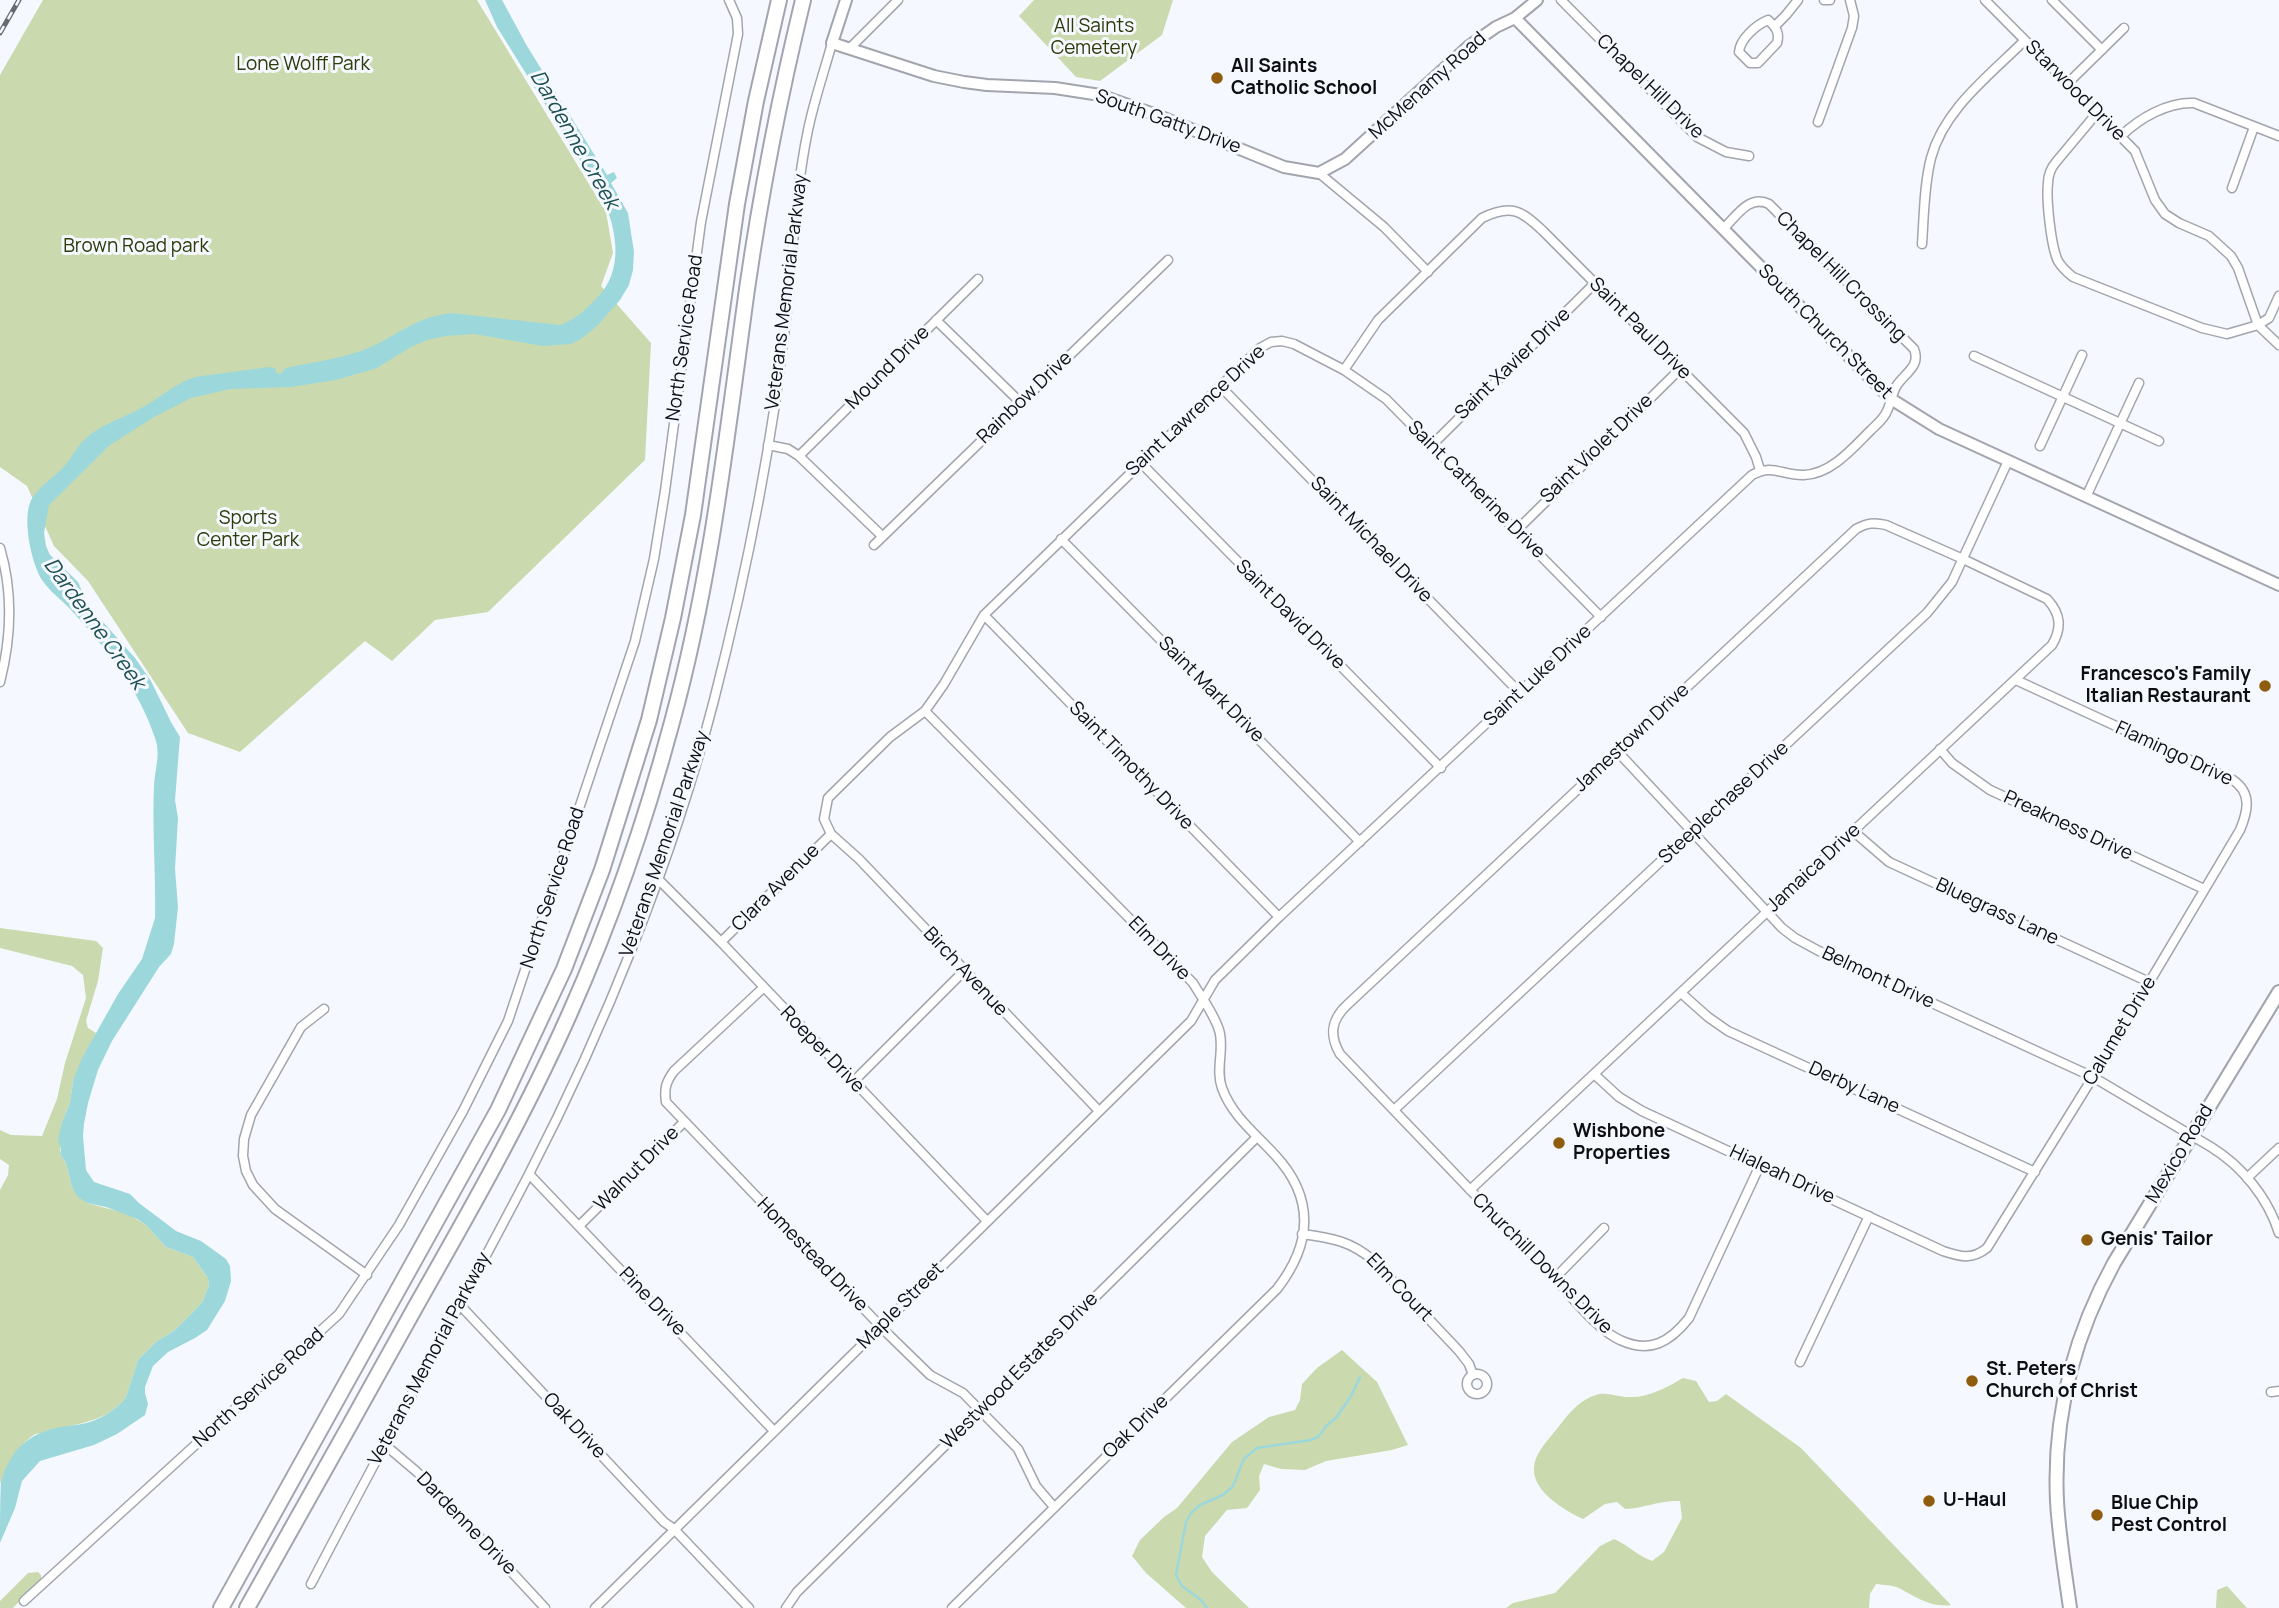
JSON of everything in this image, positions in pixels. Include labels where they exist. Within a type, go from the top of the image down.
[{"type":"highway","points":[[221,1608],[498,1110],[564,969],[602,870],[649,720],[679,593],[693,515],[733,230],[756,101],[779,0]]},
{"type":"highway","points":[[247,1608],[524,1110],[584,979],[627,869],[673,719],[698,615],[717,513],[755,235],[803,0]]},
{"type":"main road","name":"Mexico Road","points":[[2070,1608],[2059,1531],[2057,1476],[2061,1422],[2072,1366],[2083,1330],[2103,1284],[2279,992]]},
{"type":"street","points":[[832,43],[846,0]]},
{"type":"street","points":[[849,49],[898,0]]},
{"type":"street","name":"McMenamy Road","points":[[1319,173],[1352,153],[1469,46],[1496,27],[1515,19],[1537,0]]},
{"type":"street","name":"Chapel Hill Drive","points":[[1561,0],[1697,137],[1726,152],[1749,156]]},
{"type":"street","points":[[1775,26],[1798,0]]},
{"type":"street","points":[[1818,122],[1852,28],[1854,16],[1850,0]]},
{"type":"street","name":"Starwood Drive","points":[[1985,0],[2135,151],[2155,200],[2165,214],[2209,236],[2231,256],[2238,268],[2258,326],[2279,345]]},
{"type":"street","points":[[2052,0],[2102,50]]},
{"type":"street","name":"North Service Road","points":[[24,1601],[344,1308],[400,1225],[463,1111],[508,1021],[635,642],[654,559],[701,222],[738,34],[737,18],[731,3]]},
{"type":"street","name":"South Church Street","points":[[1515,19],[1891,399],[1939,429],[2279,585]]},
{"type":"street","points":[[1768,20],[1775,26],[1778,38],[1775,47],[1758,63],[1745,60],[1739,52],[1739,46],[1758,24],[1768,20]]},
{"type":"street","points":[[2068,83],[2124,28]]},
{"type":"street","points":[[1922,244],[1930,160],[1940,134],[1968,97],[2024,41]]},
{"type":"street","name":"South Gatty Drive","points":[[832,43],[934,76],[964,82],[1055,88],[1100,95],[1284,167],[1319,173],[1384,227],[1427,272]]},
{"type":"street","name":"Veterans Memorial Parkway","points":[[312,1584],[529,1174],[610,999],[658,879],[696,764],[733,622],[768,445],[808,129],[832,43]]},
{"type":"street","points":[[2121,136],[2134,124],[2180,102],[2194,103],[2279,136]]},
{"type":"street","points":[[2097,113],[2056,162],[2048,181],[2047,195],[2054,251],[2059,262],[2073,277],[2202,328],[2227,334],[2258,326],[2269,318],[2279,296]]},
{"type":"street","points":[[2232,188],[2254,127]]},
{"type":"street","name":"Chapel Hill Crossing","points":[[1723,229],[1751,202],[1760,200],[1769,204],[1914,349],[1914,365],[1896,386],[1891,399]]},
{"type":"street","name":"Saint Paul Drive","points":[[1427,272],[1482,218],[1500,210],[1515,211],[1527,216],[1744,433],[1760,470]]},
{"type":"street","name":"Rainbow Drive","points":[[874,545],[1168,260]]},
{"type":"street","points":[[1344,370],[1378,320],[1427,272]]},
{"type":"street","name":"Mound Drive","points":[[799,456],[978,279]]},
{"type":"street","name":"Saint Xavier Drive","points":[[1432,444],[1594,284]]},
{"type":"street","points":[[936,320],[1020,402]]},
{"type":"street","name":"Saint Lawrence Drive","points":[[925,711],[984,615],[1260,348],[1271,342],[1294,344],[1344,370]]},
{"type":"street","points":[[2040,446],[2082,355]]},
{"type":"street","points":[[1974,356],[2159,441]]},
{"type":"street","name":"Saint Violet Drive","points":[[1516,531],[1680,369]]},
{"type":"street","name":"Saint Catherine Drive","points":[[1344,370],[1386,399],[1601,617]]},
{"type":"street","points":[[2086,497],[2138,383]]},
{"type":"street","name":"Saint Michael Drive","points":[[1221,387],[1520,693]]},
{"type":"street","points":[[1760,470],[1774,469],[1803,475],[1818,473],[1832,466],[1881,419],[1887,412],[1891,399]]},
{"type":"street","points":[[768,445],[788,449],[799,456],[882,536]]},
{"type":"street","name":"Steeplechase Drive","points":[[1394,1110],[1927,613],[1952,582],[2008,461]]},
{"type":"street","name":"Saint David Drive","points":[[1140,462],[1441,768]]},
{"type":"street","name":"Saint Luke Drive","points":[[1204,1002],[1215,980],[1279,917],[1760,470]]},
{"type":"street","name":"Jamestown Drive","points":[[1332,1031],[1337,1014],[1856,529],[1865,524],[1886,525],[1963,559]]},
{"type":"street","name":"Saint Mark Drive","points":[[1061,539],[1360,842]]},
{"type":"street","points":[[0,548],[7,578],[9,611],[8,644],[0,682]]},
{"type":"street","name":"Jamaica Drive","points":[[1470,1190],[2052,645],[2057,638],[2059,618],[2056,609],[2048,600],[1963,559]]},
{"type":"street","name":"Saint Timothy Drive","points":[[984,615],[1279,917]]},
{"type":"street","name":"Flamingo Drive","points":[[2016,680],[2233,780],[2240,785],[2248,802]]},
{"type":"street","name":"Clara Avenue","points":[[722,942],[831,834],[824,819],[828,798],[890,737],[925,711]]},
{"type":"street","name":"Elm Drive","points":[[925,711],[1193,983],[1220,1031],[1219,1072],[1222,1088],[1240,1118],[1289,1172],[1302,1199],[1303,1234]]},
{"type":"street","name":"Preakness Drive","points":[[1940,749],[1952,763],[1990,790],[2204,889]]},
{"type":"street","name":"Belmont Drive","points":[[1617,751],[1795,938],[2093,1077],[2224,1155],[2247,1178],[2269,1210],[2279,1233]]},
{"type":"street","name":"Calumet Drive","points":[[1979,1254],[1994,1240],[2240,830],[2248,802]]},
{"type":"street","name":"Bluegrass Lane","points":[[1853,831],[1889,862],[2149,982]]},
{"type":"street","name":"Birch Avenue","points":[[831,834],[859,859],[1099,1111]]},
{"type":"street","name":"Roeper Drive","points":[[658,879],[722,942],[987,1221]]},
{"type":"street","points":[[853,1082],[964,971]]},
{"type":"street","name":"Walnut Drive","points":[[579,1226],[684,1122],[666,1102],[664,1090],[674,1071],[763,988]]},
{"type":"street","name":"Derby Lane","points":[[1681,993],[1728,1031],[2035,1171]]},
{"type":"street","name":"Maple Street","points":[[595,1608],[1191,1021],[1204,1002]]},
{"type":"street","points":[[324,1009],[300,1027],[251,1115],[244,1139],[243,1156],[246,1171],[263,1197],[275,1209],[367,1275]]},
{"type":"street","name":"Churchill Downs Drive","points":[[1332,1031],[1340,1054],[1607,1333],[1635,1345],[1648,1346],[1670,1338],[1689,1318],[1760,1165]]},
{"type":"street","name":"Hialeah Drive","points":[[1594,1074],[1619,1097],[1643,1111],[1954,1255],[1968,1258],[1979,1254]]},
{"type":"street","name":"Homestead Drive","points":[[684,1122],[930,1375],[963,1394],[1018,1449],[1037,1486],[1054,1507]]},
{"type":"street","name":"Westwood Estates Drive","points":[[786,1608],[797,1592],[979,1410],[1257,1137]]},
{"type":"street","points":[[2247,1178],[2279,1148]]},
{"type":"street","name":"Pine Drive","points":[[529,1174],[774,1431]]},
{"type":"street","points":[[1800,1362],[1869,1216]]},
{"type":"street","points":[[1555,1278],[1604,1228]]},
{"type":"street","name":"Elm Court","points":[[1303,1234],[1334,1239],[1362,1250],[1459,1351],[1473,1375]]},
{"type":"street","name":"Oak Drive","points":[[952,1608],[1277,1289],[1296,1259],[1303,1234]]},
{"type":"street","name":"Oak Drive","points":[[459,1304],[664,1522],[674,1529],[749,1608]]},
{"type":"street","name":"Dardenne Drive","points":[[384,1444],[457,1513],[545,1608]]},
{"type":"green space","points":[[43,0],[477,0],[606,212],[613,253],[601,286],[651,343],[645,460],[488,612],[435,620],[392,661],[365,641],[240,752],[188,733],[88,581],[54,546],[27,486],[0,467],[0,75]]},
{"type":"green space","name":"All Saints Cemetery","points":[[1034,0],[1173,0],[1162,35],[1100,81],[1076,77],[1019,16]]},
{"type":"green space","points":[[0,928],[96,941],[103,948],[98,981],[86,1021],[88,1028],[96,1033],[73,1081],[70,1103],[62,1122],[60,1154],[66,1163],[72,1187],[87,1203],[128,1214],[146,1225],[166,1247],[193,1257],[208,1278],[209,1285],[203,1301],[193,1312],[138,1360],[126,1397],[119,1404],[97,1418],[35,1434],[18,1450],[0,1484],[0,1190],[8,1175],[9,1165],[0,1159],[0,1130],[11,1135],[42,1136],[57,1099],[65,1063],[86,998],[83,975],[72,966],[0,948]]},
{"type":"green space","points":[[1342,1350],[1377,1382],[1408,1445],[1326,1461],[1305,1470],[1281,1469],[1264,1464],[1259,1476],[1260,1490],[1247,1508],[1227,1510],[1205,1536],[1202,1557],[1212,1572],[1249,1608],[1186,1608],[1146,1573],[1132,1556],[1140,1540],[1177,1508],[1232,1442],[1269,1417],[1295,1410],[1300,1400],[1302,1384],[1317,1368]]},
{"type":"green space","points":[[1683,1378],[1696,1381],[1709,1402],[1717,1401],[1726,1394],[1801,1448],[1951,1605],[1930,1603],[1896,1587],[1876,1584],[1870,1594],[1869,1608],[1506,1608],[1513,1603],[1555,1593],[1600,1546],[1614,1539],[1652,1561],[1664,1552],[1682,1518],[1680,1501],[1625,1509],[1617,1502],[1605,1504],[1583,1519],[1558,1505],[1543,1491],[1534,1475],[1534,1466],[1546,1442],[1583,1401],[1600,1394],[1643,1396]]},
{"type":"green space","points":[[38,1572],[41,1579],[13,1608],[0,1608],[0,1601],[28,1573]]},
{"type":"green space","points":[[2227,1586],[2247,1608],[2216,1608],[2217,1590]]},
{"type":"water","name":"Dardenne Creek","points":[[485,0],[502,0],[527,46],[607,175],[614,172],[617,178],[611,183],[628,213],[634,252],[629,285],[598,325],[571,344],[543,346],[474,334],[446,336],[409,348],[377,368],[336,380],[291,387],[230,389],[191,398],[154,417],[110,445],[49,505],[44,533],[50,555],[78,582],[86,601],[95,613],[135,658],[151,681],[180,737],[175,800],[178,818],[175,869],[178,907],[174,944],[171,954],[159,967],[112,1041],[98,1070],[84,1124],[86,1170],[94,1182],[130,1194],[176,1231],[201,1241],[226,1259],[230,1266],[231,1281],[225,1301],[207,1330],[168,1352],[153,1366],[145,1387],[148,1404],[145,1415],[117,1434],[94,1445],[40,1461],[22,1481],[15,1508],[0,1543],[1,1482],[6,1468],[19,1448],[38,1434],[90,1422],[116,1407],[126,1397],[138,1360],[193,1312],[203,1301],[209,1285],[208,1278],[193,1257],[166,1247],[146,1225],[106,1207],[87,1203],[78,1197],[60,1154],[58,1139],[82,1058],[118,994],[142,959],[155,918],[154,785],[158,750],[148,720],[131,686],[84,624],[42,580],[29,542],[27,521],[30,503],[36,492],[62,469],[92,433],[195,377],[269,367],[276,368],[275,372],[280,374],[286,368],[356,352],[427,318],[451,313],[560,325],[580,314],[596,299],[605,288],[615,263],[616,249],[607,209],[602,196],[497,27]]},
{"type":"waterway","points":[[1207,1608],[1182,1586],[1176,1575],[1186,1522],[1191,1513],[1200,1505],[1223,1495],[1233,1486],[1244,1459],[1257,1448],[1318,1437],[1336,1418],[1360,1377]]},
{"type":"railway","points":[[0,33],[19,0]]},
{"type":"place","name":"All Saints Catholic School","points":[[1217,78]]},
{"type":"place","name":"Francesco's Family Italian Restaurant","points":[[2265,686]]},
{"type":"place","name":"Wishbone Properties","points":[[1559,1143]]},
{"type":"place","name":"Genis' Tailor","points":[[2087,1240]]},
{"type":"place","name":"St. Peters Church of Christ","points":[[1972,1381]]},
{"type":"place","name":"U-Haul","points":[[1929,1501]]},
{"type":"place","name":"Blue Chip Pest Control","points":[[2097,1515]]},
{"type":"park label","name":"Lone Wolff Park","points":[[303,65]]},
{"type":"park label","name":"Brown Road park","points":[[136,247]]},
{"type":"park label","name":"Sports Center Park","points":[[248,530]]}]
